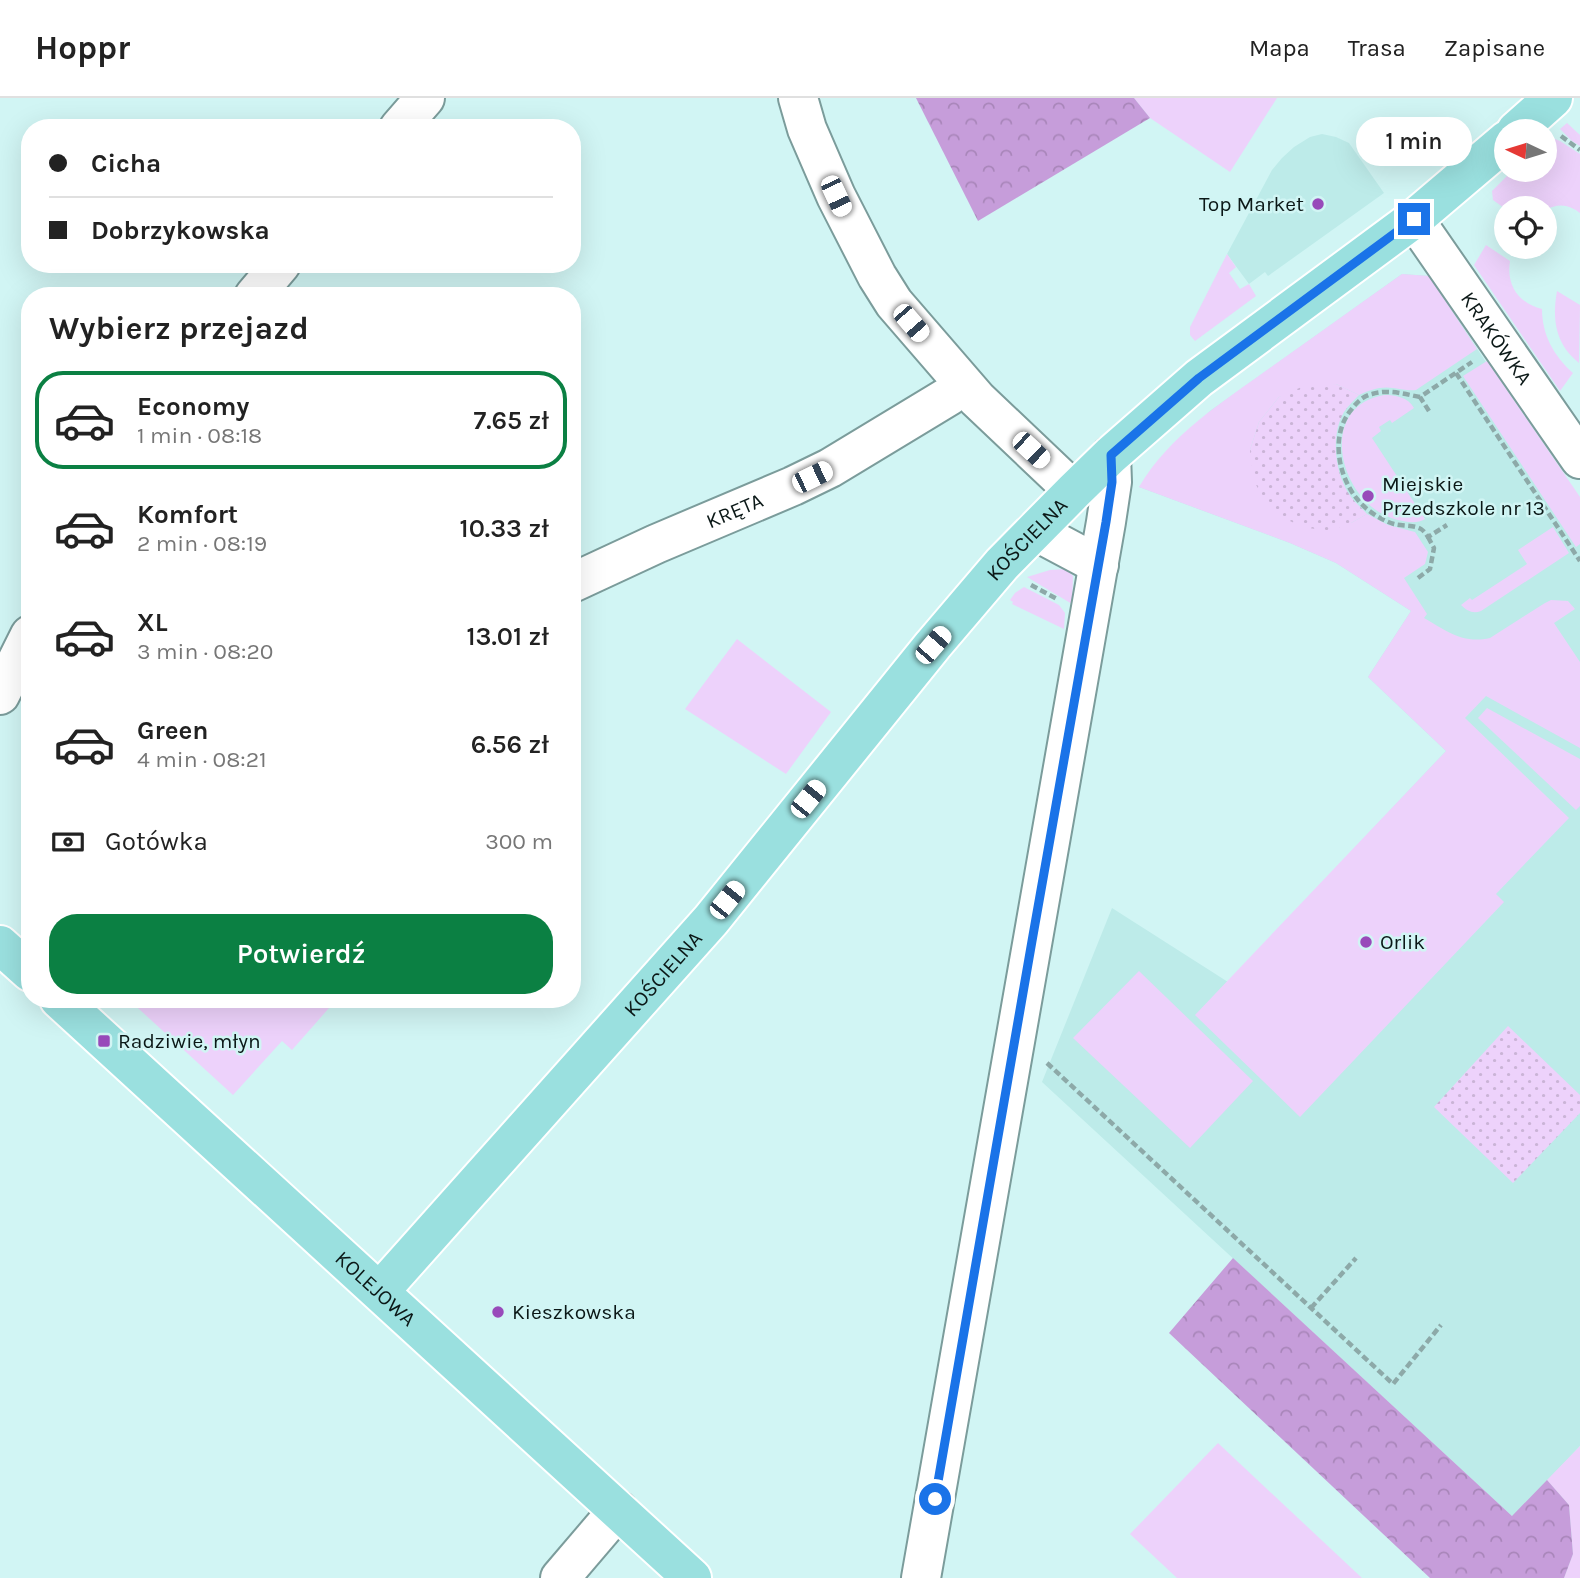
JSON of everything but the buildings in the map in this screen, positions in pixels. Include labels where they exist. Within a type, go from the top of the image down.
[{"type":"main road","name":"KOŚCIELNA","points":[[380,1291],[711,920],[933,645],[1002,564],[1111,455],[1199,378],[1414,219],[1494,150]]},
{"type":"main road","points":[[0,945],[21,964]]},
{"type":"main road","name":"KOLEJOWA","points":[[69,1008],[692,1578]]},
{"type":"street","points":[[407,119],[425,98]]},
{"type":"street","points":[[798,98],[820,161],[851,227],[894,303],[977,399],[1074,491]]},
{"type":"street","name":"KRAKÓWKA","points":[[1414,219],[1580,459]]},
{"type":"street","points":[[262,287],[273,273]]},
{"type":"street","name":"KRĘTA","points":[[581,579],[793,486],[852,457],[948,396],[962,383]]},
{"type":"street","points":[[921,1578],[1099,565],[1112,482],[1111,455]]},
{"type":"street","points":[[1035,531],[1099,565]]},
{"type":"street","points":[[0,695],[21,653]]},
{"type":"street","points":[[560,1578],[618,1510]]},
{"type":"path","points":[[1555,116],[1563,139],[1580,150]]},
{"type":"path","points":[[1418,578],[1430,569],[1434,548],[1421,528],[1385,520],[1359,502],[1342,469],[1339,449],[1341,430],[1344,420],[1366,396],[1391,391],[1420,397],[1473,361]]},
{"type":"path","points":[[1456,373],[1580,561]]},
{"type":"path","points":[[1420,397],[1429,411]]},
{"type":"path","points":[[1428,537],[1447,526]]},
{"type":"path","points":[[1021,579],[1061,602]]},
{"type":"path","points":[[1049,1064],[1393,1384],[1441,1325]]},
{"type":"path","points":[[1311,1308],[1356,1258]]},
{"type":"shaded area","points":[[1134,98],[1277,98],[1230,172],[1150,118]]},
{"type":"shaded area","points":[[1567,123],[1580,135],[1580,146],[1560,129]]},
{"type":"shaded area","points":[[1322,134],[1349,143],[1384,193],[1268,276],[1265,272],[1249,284],[1227,254],[1272,170],[1294,147],[1310,137]]},
{"type":"shaded area","points":[[1558,140],[1580,154],[1580,213],[1572,208],[1557,206],[1557,196],[1494,196],[1494,201],[1492,191],[1501,182],[1558,182]]},
{"type":"shaded area","points":[[1486,245],[1494,250],[1494,259],[1510,261],[1512,286],[1521,298],[1542,309],[1544,328],[1550,344],[1573,373],[1560,391],[1474,265]]},
{"type":"shaded area","points":[[1227,254],[1236,267],[1229,273],[1240,289],[1249,284],[1256,296],[1195,341],[1190,335],[1190,327]]},
{"type":"shaded area","points":[[1402,274],[1429,276],[1580,504],[1580,1446],[1513,1517],[1042,1082],[1112,908],[1228,982],[1446,751],[1368,677],[1411,611],[1336,563],[1290,543],[1139,487],[1210,411]]},
{"type":"shaded area","points":[[1402,274],[1429,276],[1477,349],[1416,390],[1384,388],[1359,395],[1336,384],[1279,397],[1259,422],[1250,450],[1351,523],[1367,514],[1388,525],[1415,532],[1428,552],[1425,564],[1404,578],[1427,614],[1424,618],[1448,632],[1463,638],[1490,638],[1551,600],[1568,601],[1575,609],[1554,623],[1580,662],[1580,748],[1486,696],[1465,718],[1569,818],[1496,894],[1504,902],[1300,1117],[1195,1015],[1446,751],[1368,677],[1411,611],[1336,563],[1290,543],[1139,487],[1166,451],[1199,420]]},
{"type":"shaded area","points":[[1557,291],[1580,305],[1579,363],[1565,348],[1557,330]]},
{"type":"shaded area","points":[[1487,361],[1580,497],[1580,544],[1576,547],[1463,376]]},
{"type":"shaded area","points":[[1336,384],[1359,395],[1340,422],[1336,455],[1346,488],[1367,514],[1329,531],[1302,527],[1282,517],[1265,502],[1253,479],[1250,450],[1259,422],[1279,397],[1306,385]]},
{"type":"shaded area","points":[[1384,395],[1405,399],[1414,408],[1392,423],[1390,420],[1379,427],[1381,431],[1372,438],[1425,519],[1419,522],[1398,520],[1378,511],[1362,497],[1350,478],[1343,457],[1342,436],[1349,418],[1362,403]]},
{"type":"shaded area","points":[[1553,527],[1569,553],[1481,611],[1470,611],[1461,605],[1527,564],[1518,550]]},
{"type":"shaded area","points":[[1066,569],[1073,576],[1072,604],[1027,577],[1050,570]]},
{"type":"shaded area","points":[[1024,587],[1059,605],[1065,613],[1064,629],[1012,604],[1010,600]]},
{"type":"shaded area","points":[[737,639],[831,712],[786,774],[685,709]]},
{"type":"shaded area","points":[[1487,708],[1580,759],[1580,806],[1576,810],[1478,718]]},
{"type":"shaded area","points":[[1139,971],[1253,1081],[1190,1148],[1073,1038]]},
{"type":"shaded area","points":[[138,1008],[329,1008],[292,1050],[282,1041],[233,1095]]},
{"type":"shaded area","points":[[1508,1026],[1580,1095],[1580,1113],[1513,1183],[1434,1107]]},
{"type":"shaded area","points":[[1218,1443],[1362,1578],[1177,1578],[1130,1534]]},
{"type":"shaded area","points":[[1580,1446],[1580,1578],[1564,1578],[1573,1554],[1569,1505],[1547,1480]]},
{"type":"green space","points":[[916,98],[1134,98],[1150,118],[978,221]]},
{"type":"green space","points":[[1233,1258],[1512,1516],[1547,1480],[1569,1505],[1573,1554],[1564,1578],[1430,1578],[1169,1333]]},
{"type":"place","name":"Top Market","points":[[1318,204]]},
{"type":"place","name":"Miejskie Przedszkole nr 13","points":[[1368,496]]},
{"type":"place","name":"Orlik","points":[[1366,942]]},
{"type":"place","name":"Radziwie, młyn","points":[[104,1041]]},
{"type":"place","name":"Kieszkowska","points":[[498,1312]]},
{"type":"route","points":[[935,1499],[1106,522],[1112,482],[1111,455],[1199,378],[1414,219]]}]
